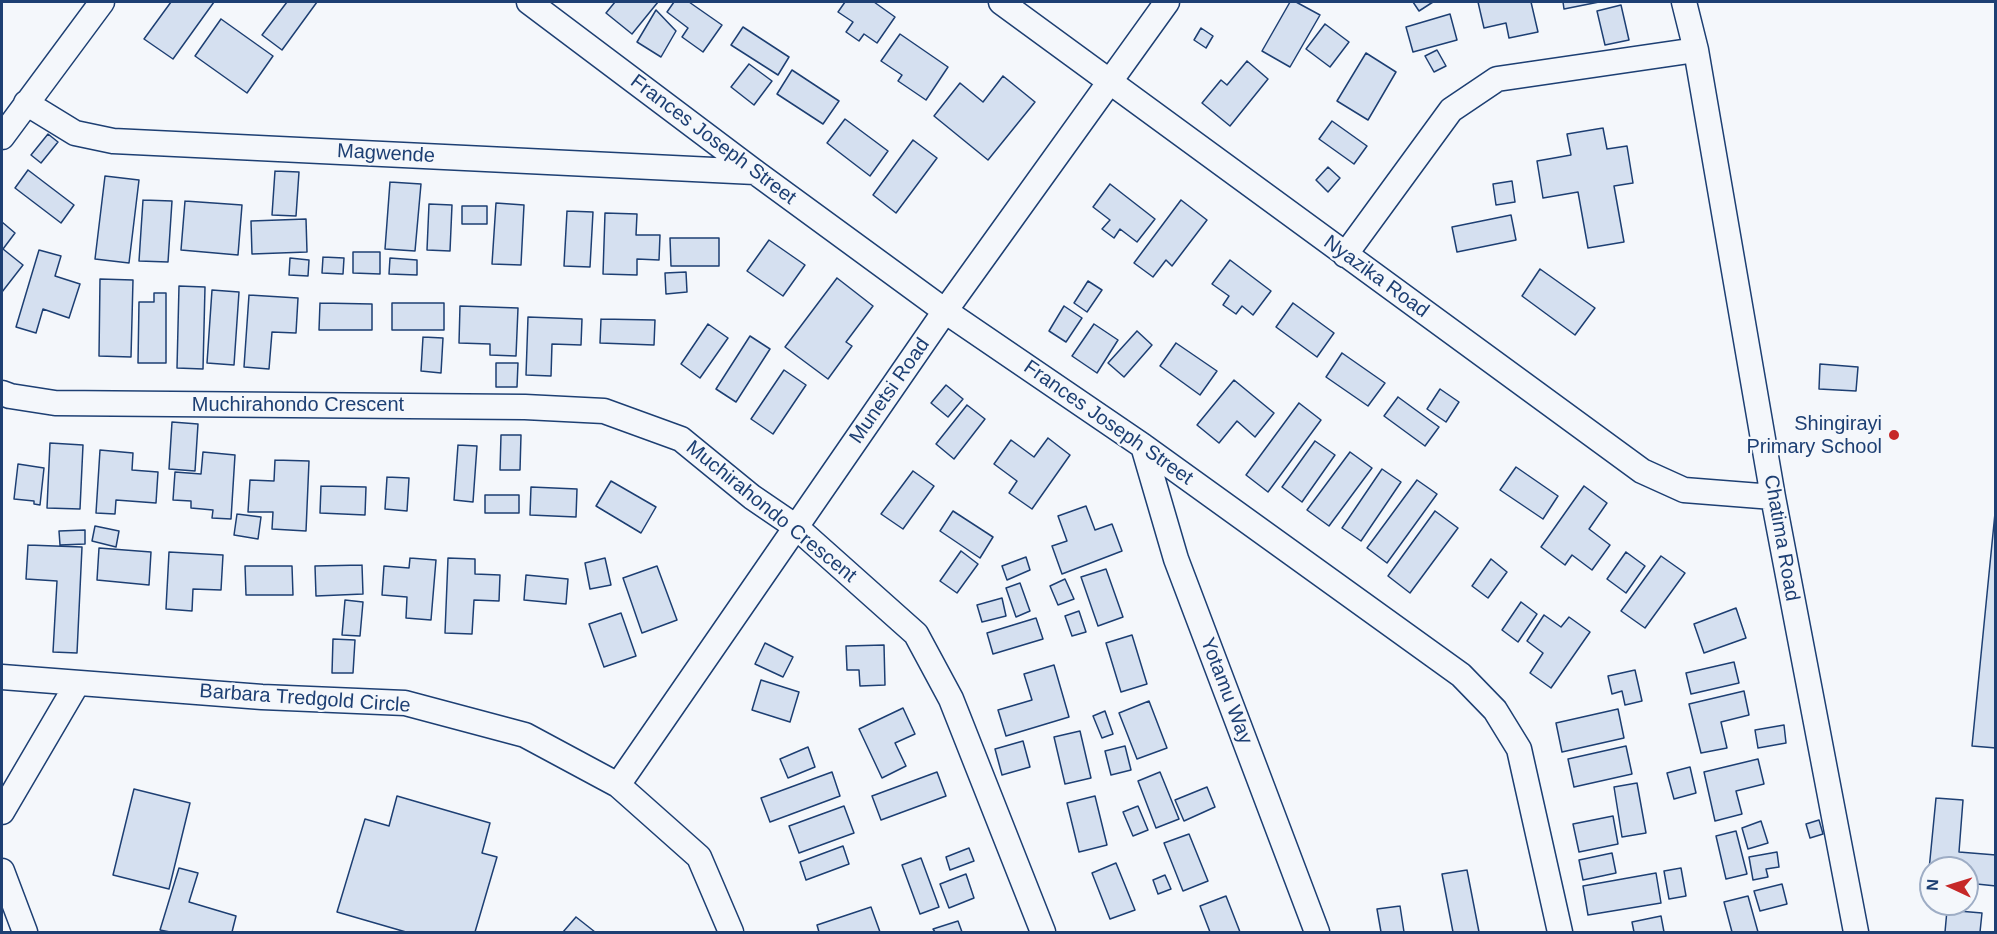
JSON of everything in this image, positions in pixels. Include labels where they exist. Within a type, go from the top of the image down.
[{"type":"street","points":[[2,137],[102,2]]},
{"type":"street","name":"Frances Joseph Street","points":[[529,2],[945,311],[1143,446],[1461,675],[1495,710],[1518,749],[1560,933]]},
{"type":"street","name":"Nyazika Road","points":[[1001,2],[1642,471],[1684,490],[1773,497]]},
{"type":"street","name":"Munetsi Road","points":[[618,785],[945,311],[1167,2]]},
{"type":"street","name":"Chatima Road","points":[[1684,2],[1696,50],[1773,497],[1856,933]]},
{"type":"street","points":[[1345,255],[1451,110],[1497,79],[1696,50]]},
{"type":"street","name":"Magwende","points":[[26,103],[75,133],[114,141],[755,172]]},
{"type":"street","name":"Muchirahondo Crescent","points":[[2,393],[55,403],[525,407],[604,411],[681,439],[752,497],[796,527],[916,634],[951,699],[1043,933]]},
{"type":"street","name":"Yotamu Way","points":[[1143,446],[1176,559],[1317,933]]},
{"type":"street","name":"Barbara Tredgold Circle","points":[[2,677],[262,697],[405,703],[525,735],[618,785],[699,857],[731,933]]},
{"type":"street","points":[[2,812],[77,684]]},
{"type":"street","points":[[2,871],[25,933]]},
{"type":"building","points":[[171,2],[214,2],[173,59],[144,39]]},
{"type":"building","points":[[287,2],[317,2],[282,50],[262,35]]},
{"type":"building","points":[[615,2],[658,2],[632,34],[606,13]]},
{"type":"building","points":[[674,2],[689,2],[722,25],[703,52],[682,37],[688,28],[667,12]]},
{"type":"building","points":[[845,2],[874,2],[895,17],[877,43],[864,34],[859,41],[846,32],[853,22],[838,12]]},
{"type":"building","points":[[1290,2],[1296,2],[1320,15],[1290,67],[1262,51]]},
{"type":"building","points":[[1413,2],[1433,2],[1419,11]]},
{"type":"building","points":[[1478,2],[1531,2],[1538,32],[1509,38],[1506,23],[1484,28]]},
{"type":"building","points":[[1563,2],[1599,2],[1564,9]]},
{"type":"building","points":[[1621,5],[1629,40],[1605,45],[1597,11]]},
{"type":"building","points":[[656,10],[676,31],[661,57],[637,42]]},
{"type":"building","points":[[1450,14],[1457,40],[1413,52],[1406,27]]},
{"type":"building","points":[[221,19],[273,56],[247,93],[195,56]]},
{"type":"building","points":[[1325,24],[1349,42],[1330,67],[1306,49]]},
{"type":"building","points":[[743,27],[789,57],[778,75],[731,45]]},
{"type":"building","points":[[1201,28],[1213,36],[1206,48],[1194,40]]},
{"type":"building","points":[[900,34],[948,67],[926,100],[898,81],[902,75],[881,61]]},
{"type":"building","points":[[1437,50],[1446,66],[1434,72],[1425,56]]},
{"type":"building","points":[[1366,53],[1396,72],[1368,120],[1337,101]]},
{"type":"building","points":[[1247,61],[1268,79],[1230,126],[1202,103],[1221,80],[1227,85]]},
{"type":"building","points":[[749,64],[772,81],[754,105],[731,87]]},
{"type":"building","points":[[792,70],[839,101],[823,124],[777,94]]},
{"type":"building","points":[[1003,76],[1035,102],[988,160],[934,116],[960,83],[983,102]]},
{"type":"building","points":[[845,119],[888,151],[870,176],[827,143]]},
{"type":"building","points":[[1332,121],[1367,146],[1354,164],[1319,139]]},
{"type":"building","points":[[1603,128],[1607,149],[1627,146],[1633,183],[1614,186],[1624,242],[1588,248],[1578,192],[1543,198],[1537,161],[1571,155],[1567,134]]},
{"type":"building","points":[[48,134],[58,142],[41,163],[31,155]]},
{"type":"building","points":[[913,140],[937,158],[896,213],[873,195]]},
{"type":"building","points":[[1328,167],[1340,178],[1328,192],[1316,180]]},
{"type":"building","points":[[28,170],[74,205],[61,223],[15,188]]},
{"type":"building","points":[[275,171],[299,172],[296,216],[272,215]]},
{"type":"building","points":[[105,176],[139,180],[129,263],[95,259]]},
{"type":"building","points":[[1512,181],[1515,202],[1496,205],[1493,184]]},
{"type":"building","points":[[390,182],[421,184],[415,251],[385,249]]},
{"type":"building","points":[[1110,184],[1155,219],[1137,242],[1120,229],[1114,238],[1102,229],[1110,220],[1093,207]]},
{"type":"building","points":[[143,200],[172,201],[168,262],[139,261]]},
{"type":"building","points":[[1181,200],[1207,220],[1172,266],[1166,260],[1153,277],[1134,263]]},
{"type":"building","points":[[185,201],[242,205],[238,255],[181,250]]},
{"type":"building","points":[[496,203],[524,205],[521,265],[492,264]]},
{"type":"building","points":[[429,204],[452,205],[450,251],[427,250]]},
{"type":"building","points":[[462,206],[487,206],[487,224],[462,224]]},
{"type":"building","points":[[567,211],[593,212],[590,267],[564,266]]},
{"type":"building","points":[[605,213],[637,214],[636,235],[660,235],[659,260],[637,259],[637,275],[603,274]]},
{"type":"building","points":[[1511,215],[1516,240],[1457,252],[1452,227]]},
{"type":"building","points":[[306,219],[307,252],[252,254],[251,221]]},
{"type":"building","points":[[2,222],[15,233],[3,249],[23,265],[2,292]]},
{"type":"building","points":[[670,238],[719,238],[719,266],[671,266]]},
{"type":"building","points":[[769,240],[805,265],[783,296],[747,271]]},
{"type":"building","points":[[39,250],[61,256],[55,276],[80,284],[69,318],[43,309],[36,333],[16,327]]},
{"type":"building","points":[[353,252],[380,252],[380,274],[353,273]]},
{"type":"building","points":[[323,257],[344,258],[343,274],[322,273]]},
{"type":"building","points":[[290,258],[309,260],[308,276],[289,275]]},
{"type":"building","points":[[390,258],[417,260],[417,275],[389,274]]},
{"type":"building","points":[[1230,260],[1271,291],[1253,315],[1242,306],[1236,314],[1223,305],[1229,296],[1212,284]]},
{"type":"building","points":[[1540,269],[1595,308],[1575,335],[1522,296]]},
{"type":"building","points":[[686,272],[687,292],[666,294],[665,273]]},
{"type":"building","points":[[837,278],[873,306],[846,342],[852,346],[828,379],[785,347]]},
{"type":"building","points":[[100,279],[133,280],[131,357],[99,356]]},
{"type":"building","points":[[1088,281],[1102,290],[1087,312],[1074,303]]},
{"type":"building","points":[[179,286],[205,287],[203,369],[177,368]]},
{"type":"building","points":[[212,290],[239,292],[234,365],[207,363]]},
{"type":"building","points":[[154,293],[166,293],[166,363],[138,363],[139,302],[154,302]]},
{"type":"building","points":[[249,295],[298,298],[296,333],[272,332],[269,369],[244,367]]},
{"type":"building","points":[[320,303],[372,304],[372,330],[319,330]]},
{"type":"building","points":[[392,303],[444,303],[444,330],[392,330]]},
{"type":"building","points":[[1293,303],[1334,333],[1317,357],[1276,327]]},
{"type":"building","points":[[460,306],[518,308],[516,356],[490,355],[490,344],[459,343]]},
{"type":"building","points":[[1064,306],[1082,318],[1066,342],[1049,331]]},
{"type":"building","points":[[528,317],[582,319],[581,345],[552,344],[551,376],[526,375]]},
{"type":"building","points":[[601,319],[655,320],[654,345],[600,343]]},
{"type":"building","points":[[708,324],[728,338],[700,378],[681,364]]},
{"type":"building","points":[[1094,324],[1118,340],[1097,373],[1072,356]]},
{"type":"building","points":[[1137,331],[1152,345],[1124,377],[1108,363]]},
{"type":"building","points":[[750,336],[770,349],[736,402],[716,389]]},
{"type":"building","points":[[423,337],[443,338],[441,373],[421,371]]},
{"type":"building","points":[[1176,343],[1217,371],[1200,395],[1160,366]]},
{"type":"building","points":[[1342,353],[1385,383],[1368,406],[1326,377]]},
{"type":"building","points":[[496,363],[518,363],[517,387],[496,387]]},
{"type":"building","points":[[1820,364],[1858,367],[1856,391],[1819,389]]},
{"type":"building","points":[[784,370],[806,385],[773,434],[751,419]]},
{"type":"building","points":[[1234,380],[1274,413],[1255,437],[1237,421],[1219,443],[1197,425]]},
{"type":"building","points":[[946,385],[963,399],[948,417],[931,403]]},
{"type":"building","points":[[1440,389],[1459,402],[1446,422],[1427,409]]},
{"type":"building","points":[[1398,397],[1439,427],[1425,446],[1384,416]]},
{"type":"building","points":[[1299,403],[1321,420],[1268,492],[1246,475]]},
{"type":"building","points":[[967,405],[985,419],[954,459],[936,444]]},
{"type":"building","points":[[172,422],[198,424],[195,471],[169,469]]},
{"type":"building","points":[[501,435],[521,435],[520,470],[500,470]]},
{"type":"building","points":[[1048,438],[1070,455],[1032,509],[1009,493],[1017,481],[994,464],[1011,440],[1034,457]]},
{"type":"building","points":[[1315,441],[1335,455],[1302,502],[1282,487]]},
{"type":"building","points":[[50,443],[83,445],[80,509],[47,508]]},
{"type":"building","points":[[458,445],[477,446],[473,502],[454,500]]},
{"type":"building","points":[[100,450],[133,453],[132,470],[158,472],[156,503],[116,500],[115,514],[96,513]]},
{"type":"building","points":[[203,452],[235,455],[231,519],[212,518],[213,510],[191,508],[191,501],[173,500],[175,472],[201,474]]},
{"type":"building","points":[[1350,452],[1372,468],[1329,526],[1307,510]]},
{"type":"building","points":[[275,460],[309,461],[306,531],[272,529],[273,512],[248,512],[250,480],[274,481]]},
{"type":"building","points":[[18,464],[44,468],[40,505],[34,504],[34,501],[14,499]]},
{"type":"building","points":[[1516,467],[1558,496],[1543,519],[1500,490]]},
{"type":"building","points":[[1382,469],[1401,482],[1361,541],[1342,528]]},
{"type":"building","points":[[913,471],[934,486],[903,529],[881,514]]},
{"type":"building","points":[[387,477],[409,478],[407,511],[385,509]]},
{"type":"building","points":[[1417,480],[1437,494],[1387,563],[1367,548]]},
{"type":"building","points":[[611,481],[656,507],[641,533],[596,506]]},
{"type":"building","points":[[321,486],[366,487],[365,515],[320,513]]},
{"type":"building","points":[[1584,486],[1607,503],[1589,529],[1610,545],[1592,570],[1572,555],[1565,565],[1541,547]]},
{"type":"building","points":[[531,487],[577,489],[576,517],[530,515]]},
{"type":"building","points":[[485,495],[519,495],[519,513],[485,513]]},
{"type":"building","points":[[1996,503],[1996,748],[1972,746]]},
{"type":"building","points":[[1086,506],[1095,530],[1112,524],[1122,551],[1062,574],[1052,546],[1067,541],[1058,516]]},
{"type":"building","points":[[953,511],[993,537],[980,558],[940,531]]},
{"type":"building","points":[[1435,511],[1458,528],[1410,593],[1388,576]]},
{"type":"building","points":[[237,514],[261,517],[258,539],[234,535]]},
{"type":"building","points":[[95,526],[119,531],[116,547],[92,541]]},
{"type":"building","points":[[85,530],[85,544],[60,545],[59,531]]},
{"type":"building","points":[[28,545],[82,547],[77,653],[53,652],[57,581],[26,579]]},
{"type":"building","points":[[99,548],[151,552],[149,585],[97,580]]},
{"type":"building","points":[[961,551],[978,564],[957,593],[940,581]]},
{"type":"building","points":[[169,552],[223,555],[221,590],[193,589],[192,611],[166,609]]},
{"type":"building","points":[[1626,552],[1645,566],[1626,593],[1607,579]]},
{"type":"building","points":[[1661,556],[1685,573],[1645,628],[1621,611]]},
{"type":"building","points":[[1026,557],[1030,570],[1007,580],[1002,566]]},
{"type":"building","points":[[410,558],[436,560],[431,620],[406,618],[407,597],[382,595],[384,566],[409,568]]},
{"type":"building","points":[[448,558],[475,559],[475,574],[500,575],[499,601],[474,600],[472,634],[445,633]]},
{"type":"building","points":[[605,558],[611,585],[590,589],[585,563]]},
{"type":"building","points":[[1491,559],[1507,572],[1488,598],[1472,586]]},
{"type":"building","points":[[362,565],[363,594],[316,596],[315,566]]},
{"type":"building","points":[[245,566],[292,566],[293,595],[246,595]]},
{"type":"building","points":[[657,566],[677,620],[642,633],[623,578]]},
{"type":"building","points":[[1106,569],[1123,617],[1098,626],[1081,577]]},
{"type":"building","points":[[526,575],[568,579],[566,604],[524,600]]},
{"type":"building","points":[[1065,579],[1074,599],[1058,605],[1050,586]]},
{"type":"building","points":[[1020,583],[1030,611],[1016,617],[1006,588]]},
{"type":"building","points":[[1002,598],[1006,616],[982,622],[977,605]]},
{"type":"building","points":[[345,600],[363,602],[360,636],[342,635]]},
{"type":"building","points":[[1521,602],[1537,614],[1518,642],[1502,630]]},
{"type":"building","points":[[1736,608],[1746,638],[1704,653],[1694,624]]},
{"type":"building","points":[[1079,611],[1086,632],[1072,636],[1065,616]]},
{"type":"building","points":[[621,613],[636,656],[604,667],[589,624]]},
{"type":"building","points":[[1544,615],[1561,627],[1569,617],[1590,632],[1551,688],[1530,673],[1543,653],[1527,641]]},
{"type":"building","points":[[1036,618],[1043,639],[993,654],[987,633]]},
{"type":"building","points":[[1132,635],[1147,684],[1121,692],[1106,643]]},
{"type":"building","points":[[333,639],[355,640],[353,673],[332,673]]},
{"type":"building","points":[[765,643],[793,657],[783,677],[755,664]]},
{"type":"building","points":[[884,645],[885,685],[860,686],[859,670],[847,670],[846,646]]},
{"type":"building","points":[[1734,662],[1739,683],[1691,694],[1686,673]]},
{"type":"building","points":[[1054,665],[1069,717],[1006,736],[998,710],[1032,700],[1024,674]]},
{"type":"building","points":[[1635,670],[1642,701],[1625,705],[1622,691],[1612,694],[1608,676]]},
{"type":"building","points":[[761,680],[799,692],[790,722],[752,710]]},
{"type":"building","points":[[1744,691],[1749,715],[1721,722],[1727,748],[1701,753],[1689,704]]},
{"type":"building","points":[[1149,701],[1167,748],[1137,759],[1119,713]]},
{"type":"building","points":[[903,708],[915,734],[895,743],[906,766],[882,778],[859,729]]},
{"type":"building","points":[[1618,709],[1624,738],[1562,752],[1556,723]]},
{"type":"building","points":[[1105,711],[1113,734],[1102,738],[1093,716]]},
{"type":"building","points":[[1784,725],[1786,743],[1758,748],[1755,730]]},
{"type":"building","points":[[1080,731],[1091,778],[1065,784],[1054,737]]},
{"type":"building","points":[[1023,741],[1030,767],[1002,775],[995,749]]},
{"type":"building","points":[[1125,746],[1131,770],[1111,775],[1105,751]]},
{"type":"building","points":[[1626,746],[1632,774],[1574,787],[1568,759]]},
{"type":"building","points":[[808,747],[815,767],[788,778],[780,759]]},
{"type":"building","points":[[1758,759],[1764,784],[1736,791],[1742,814],[1715,821],[1704,772]]},
{"type":"building","points":[[1690,767],[1696,793],[1674,799],[1667,773]]},
{"type":"building","points":[[832,772],[840,796],[770,822],[761,798]]},
{"type":"building","points":[[937,772],[946,796],[881,820],[872,796]]},
{"type":"building","points":[[1160,772],[1179,819],[1156,828],[1138,781]]},
{"type":"building","points":[[1637,783],[1646,833],[1622,837],[1614,787]]},
{"type":"building","points":[[1207,787],[1215,807],[1184,821],[1175,800]]},
{"type":"building","points":[[134,789],[190,803],[169,889],[113,875]]},
{"type":"building","points":[[397,796],[490,823],[482,853],[497,857],[475,932],[406,932],[337,912],[365,819],[389,826]]},
{"type":"building","points":[[1095,796],[1107,845],[1079,852],[1067,803]]},
{"type":"building","points":[[1936,798],[1963,800],[1959,852],[1996,855],[1996,886],[1979,884],[1979,856],[1930,856]]},
{"type":"building","points":[[844,806],[854,833],[799,853],[789,826]]},
{"type":"building","points":[[1138,806],[1148,830],[1133,836],[1123,812]]},
{"type":"building","points":[[1613,816],[1618,844],[1579,852],[1573,824]]},
{"type":"building","points":[[1819,820],[1823,834],[1810,838],[1806,824]]},
{"type":"building","points":[[1761,821],[1768,843],[1748,849],[1742,828]]},
{"type":"building","points":[[1736,831],[1747,874],[1726,879],[1716,836]]},
{"type":"building","points":[[1189,834],[1208,881],[1183,891],[1164,843]]},
{"type":"building","points":[[843,846],[849,864],[806,880],[800,862]]},
{"type":"building","points":[[969,848],[974,861],[950,870],[946,857]]},
{"type":"building","points":[[1777,852],[1779,867],[1766,869],[1768,877],[1753,880],[1749,857]]},
{"type":"building","points":[[1612,853],[1616,873],[1583,880],[1579,860]]},
{"type":"building","points":[[921,858],[939,907],[920,914],[902,865]]},
{"type":"building","points":[[1116,863],[1135,910],[1110,919],[1092,873]]},
{"type":"building","points":[[179,868],[198,873],[189,902],[236,916],[232,932],[160,930]]},
{"type":"building","points":[[1681,868],[1686,896],[1669,899],[1664,871]]},
{"type":"building","points":[[1467,870],[1479,932],[1453,932],[1442,874]]},
{"type":"building","points":[[1656,873],[1661,903],[1588,915],[1583,886]]},
{"type":"building","points":[[966,874],[974,898],[949,908],[940,884]]},
{"type":"building","points":[[1165,875],[1171,889],[1158,894],[1153,880]]},
{"type":"building","points":[[1782,884],[1787,904],[1760,911],[1754,891]]},
{"type":"building","points":[[1226,896],[1240,932],[1210,932],[1200,906]]},
{"type":"building","points":[[1748,896],[1758,932],[1732,932],[1724,902]]},
{"type":"building","points":[[1400,906],[1404,932],[1381,932],[1377,909]]},
{"type":"building","points":[[871,907],[880,932],[819,932],[817,925]]},
{"type":"building","points":[[1979,913],[1982,913],[1980,932],[1945,932],[1946,916],[1979,916]]},
{"type":"building","points":[[1661,916],[1664,932],[1634,932],[1632,922]]},
{"type":"building","points":[[576,917],[595,932],[563,932]]},
{"type":"building","points":[[958,921],[962,932],[935,932],[933,929]]},
{"type":"place","name":"Shingirayi Primary School","points":[[1894,435]]}]
